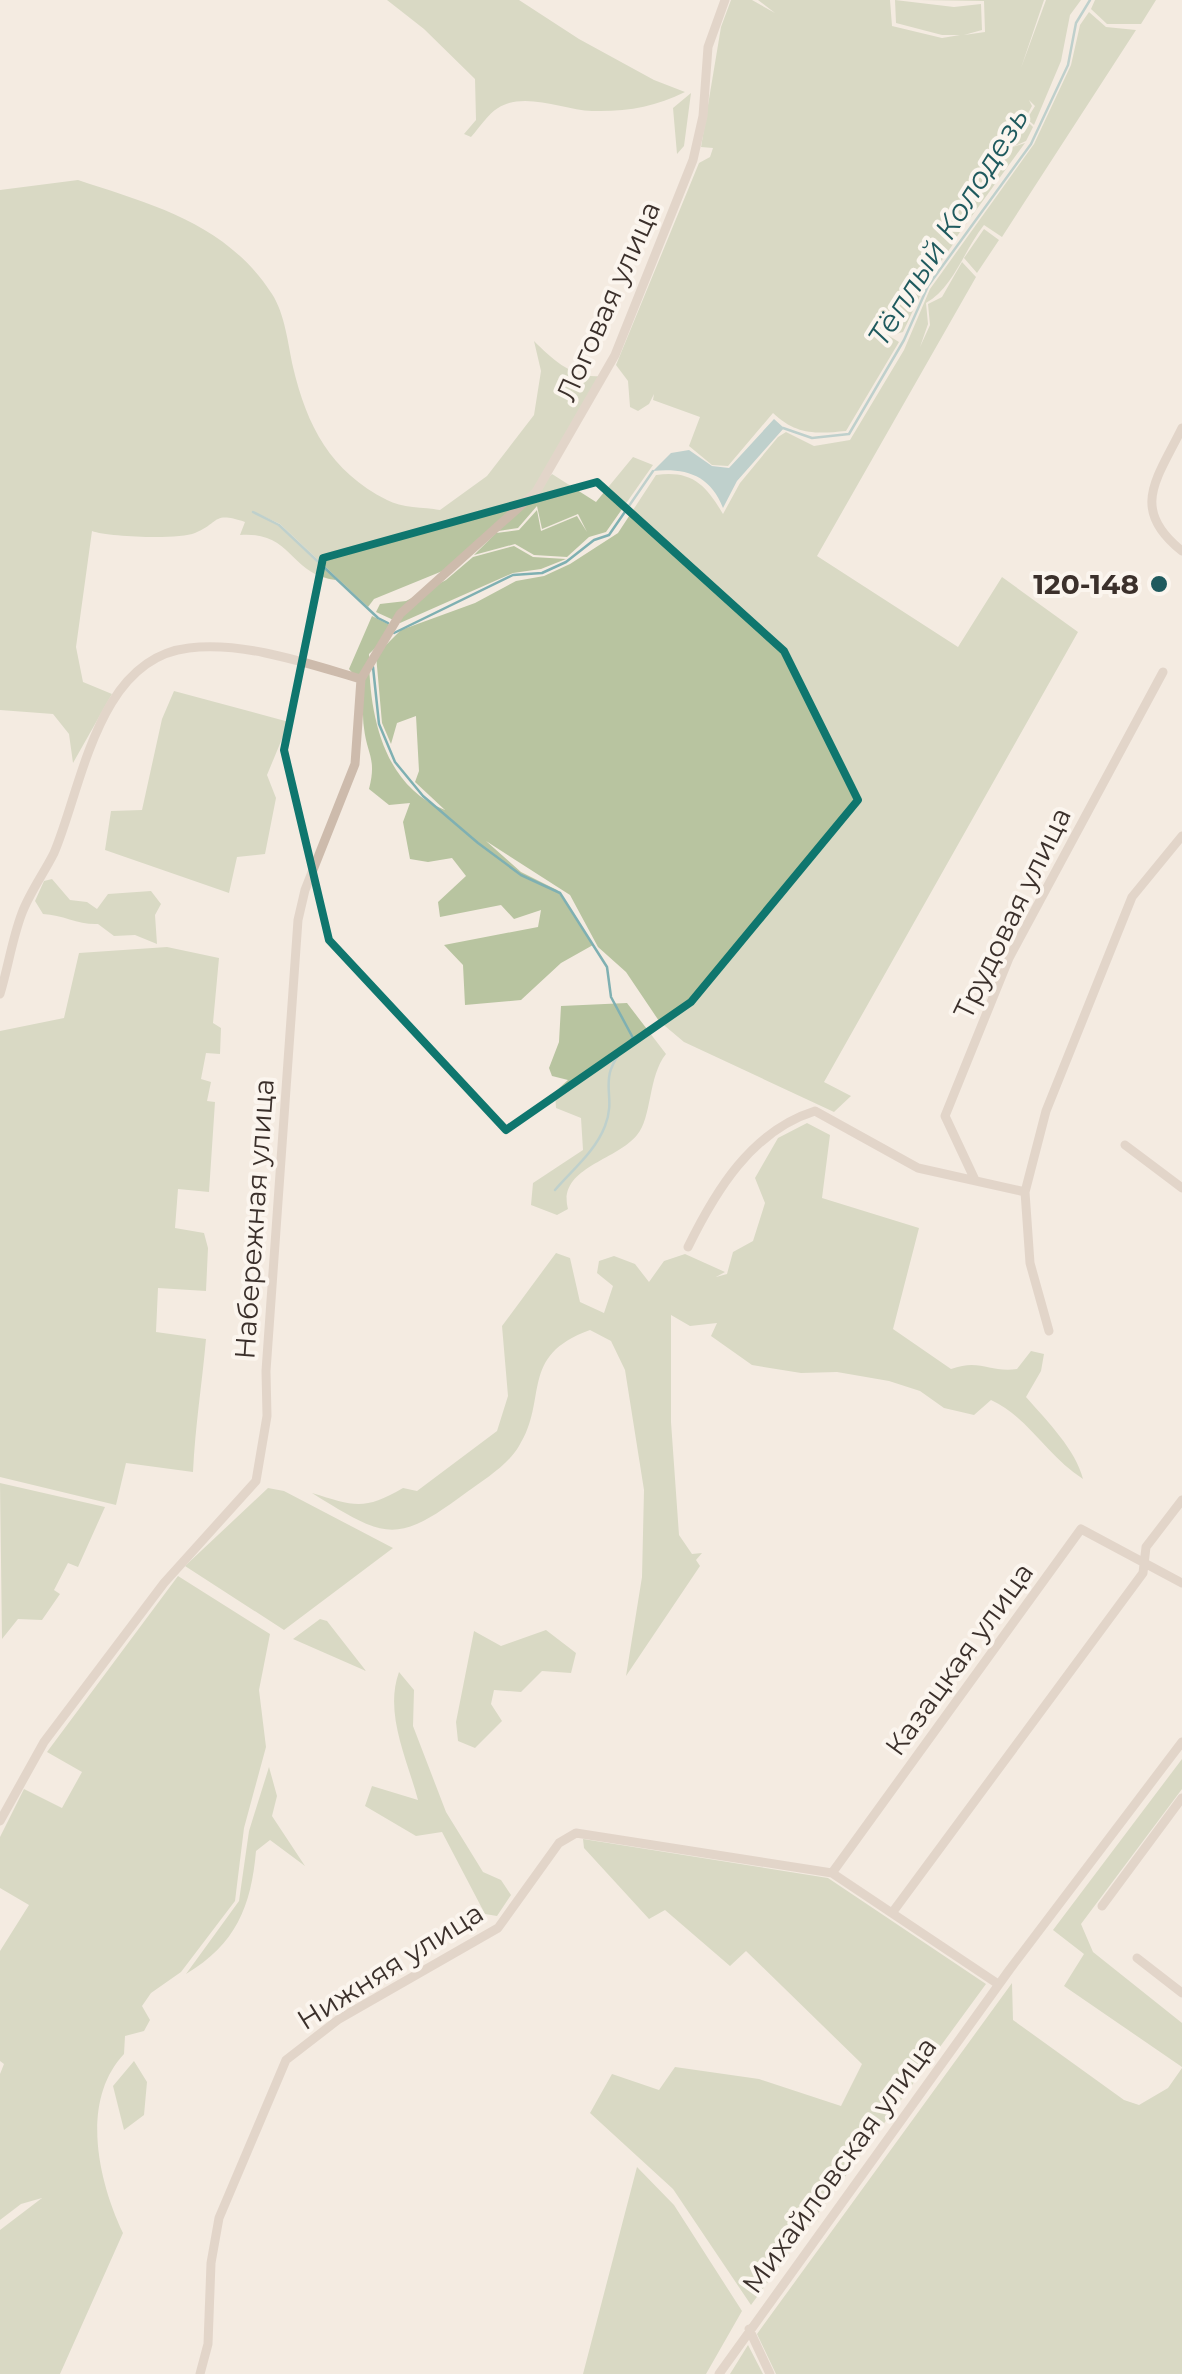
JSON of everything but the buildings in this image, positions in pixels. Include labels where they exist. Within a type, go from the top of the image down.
[{"type":"street","name":"Логовая улица","points":[[363,675],[400,614],[536,492],[614,355],[693,160],[703,116],[708,47],[724,0]]},
{"type":"street","points":[[1182,428],[1149,504],[1155,527],[1182,552]]},
{"type":"street","points":[[0,994],[22,913],[54,851],[83,756],[103,716],[134,676],[157,660],[186,648],[229,649],[363,675]]},
{"type":"street","name":"Трудовая улица","points":[[975,1180],[945,1116],[1008,958],[1163,672]]},
{"type":"street","name":"Набережная улица","points":[[0,1822],[44,1742],[164,1583],[256,1482],[267,1416],[268,1339],[298,920],[305,890],[355,764],[363,675]]},
{"type":"street","points":[[1049,1331],[1030,1262],[1025,1192],[1046,1112],[1132,897],[1182,836]]},
{"type":"street","points":[[688,1248],[712,1197],[743,1159],[770,1136],[815,1112],[918,1168],[1025,1192]]},
{"type":"street","points":[[1124,1145],[1182,1188]]},
{"type":"street","points":[[892,1913],[1143,1573],[1146,1546],[1182,1500]]},
{"type":"street","name":"Казацкая улица","points":[[832,1873],[1081,1529],[1145,1559],[1182,1583]]},
{"type":"street","name":"Михайловская улица","points":[[719,2374],[998,1984],[1182,1742]]},
{"type":"street","points":[[1102,1906],[1182,1798]]},
{"type":"street","name":"Нижняя улица","points":[[200,2374],[208,2344],[212,2263],[220,2218],[286,2060],[339,2020],[498,1928],[560,1843],[576,1833],[832,1873]]},
{"type":"street","points":[[832,1873],[998,1984]]},
{"type":"street","points":[[1138,1958],[1182,1993]]},
{"type":"street","points":[[748,2330],[770,2374]]},
{"type":"highlighted area","points":[[597,482],[784,651],[858,800],[691,1002],[506,1130],[329,940],[284,750],[323,558]]},
{"type":"green space","points":[[387,0],[519,0],[579,39],[654,80],[685,92],[651,105],[617,111],[581,110],[532,101],[508,103],[491,114],[471,137],[464,134],[476,120],[475,79],[424,29]]},
{"type":"green space","points":[[731,0],[752,0],[775,13],[758,0],[890,0],[892,26],[942,38],[960,35],[942,35],[896,23],[895,0],[954,7],[981,4],[982,30],[964,35],[985,32],[984,1],[918,0],[1044,0],[1021,68],[1046,0],[1081,0],[1070,15],[1061,61],[1034,125],[1027,119],[1035,106],[1029,100],[1032,106],[1025,119],[1033,127],[1026,141],[1010,148],[1025,143],[966,224],[964,210],[964,226],[956,238],[935,229],[956,240],[926,283],[903,332],[896,334],[887,325],[886,334],[899,342],[846,431],[807,431],[790,426],[773,413],[728,466],[712,465],[689,446],[700,417],[653,400],[654,394],[649,404],[638,411],[630,407],[628,381],[616,365],[699,163],[710,157],[713,148],[701,147],[721,27]]},
{"type":"green space","points":[[1095,0],[1156,0],[1141,24],[1107,24],[1091,9]]},
{"type":"green space","points":[[1089,12],[1106,27],[1136,30],[1002,237],[984,225],[944,288],[926,303],[928,324],[920,347],[930,325],[928,304],[942,297],[962,262],[976,277],[817,556],[958,647],[1002,577],[1078,632],[824,1082],[851,1096],[834,1112],[684,1042],[659,1021],[626,972],[598,947],[570,895],[486,841],[521,872],[557,890],[593,945],[561,963],[521,1000],[465,1005],[463,965],[444,945],[538,927],[541,910],[514,919],[501,905],[440,917],[438,902],[466,876],[452,858],[428,862],[410,859],[403,822],[410,803],[389,805],[369,789],[372,763],[362,697],[349,669],[372,616],[396,628],[369,654],[372,700],[384,746],[407,784],[445,810],[415,782],[419,771],[416,716],[397,723],[391,744],[382,723],[376,655],[401,630],[475,603],[516,581],[544,576],[570,564],[618,533],[656,475],[689,477],[704,488],[723,514],[740,483],[786,432],[814,446],[850,440],[904,350],[930,289],[1034,144],[1071,65],[1080,25]]},
{"type":"green space","points":[[691,93],[684,146],[677,154],[673,108]]},
{"type":"green space","points":[[78,180],[186,220],[210,233],[254,270],[280,311],[299,388],[324,445],[350,475],[393,503],[440,510],[487,476],[534,415],[541,371],[534,341],[572,371],[601,376],[533,490],[445,570],[374,599],[368,607],[280,524],[252,511],[278,525],[336,580],[309,570],[271,540],[240,535],[245,522],[234,519],[221,518],[195,533],[174,536],[92,531],[76,647],[83,682],[112,694],[73,763],[69,734],[53,714],[0,710],[0,190]]},
{"type":"green space","points":[[984,229],[999,240],[977,273],[964,258]]},
{"type":"green space","points":[[633,457],[653,465],[606,532],[589,537],[567,557],[534,555],[515,544],[474,555],[496,533],[519,530],[537,510],[541,531],[577,516],[587,532],[578,514],[542,529],[537,506],[518,528],[498,531],[552,474],[596,502]]},
{"type":"green space","points":[[514,546],[533,557],[566,559],[541,569],[513,573],[400,623],[376,612],[380,604],[406,601],[446,580],[473,557]]},
{"type":"green space","points":[[174,691],[289,722],[267,775],[276,798],[265,854],[237,857],[229,893],[105,850],[111,811],[142,810],[162,719]]},
{"type":"green space","points":[[52,879],[70,900],[87,902],[97,909],[108,894],[151,891],[161,904],[155,915],[157,944],[135,935],[114,936],[98,924],[43,914],[35,901],[44,881]]},
{"type":"green space","points":[[167,947],[219,958],[213,1023],[221,1028],[220,1054],[206,1053],[201,1079],[211,1082],[207,1101],[215,1102],[209,1192],[178,1189],[175,1228],[204,1233],[208,1248],[206,1291],[158,1288],[156,1332],[206,1339],[193,1472],[126,1463],[116,1505],[0,1477],[0,1031],[64,1018],[79,953]]},
{"type":"green space","points":[[627,1003],[666,1054],[656,1074],[642,1128],[628,1144],[579,1174],[567,1195],[568,1209],[557,1215],[531,1205],[533,1183],[583,1150],[581,1118],[556,1108],[555,1092],[568,1080],[552,1076],[549,1068],[559,1042],[561,1006]]},
{"type":"green space","points":[[807,1123],[830,1135],[822,1198],[919,1228],[893,1329],[951,1369],[978,1365],[1017,1369],[1031,1351],[1044,1354],[1041,1371],[1026,1397],[1067,1447],[1083,1479],[1016,1416],[991,1400],[974,1415],[944,1408],[920,1391],[889,1381],[752,1365],[711,1336],[717,1323],[690,1326],[671,1315],[671,1422],[679,1535],[692,1554],[702,1553],[696,1560],[700,1566],[626,1676],[642,1577],[644,1490],[625,1370],[611,1341],[590,1330],[553,1352],[539,1380],[528,1429],[514,1453],[488,1477],[423,1521],[391,1530],[375,1527],[312,1493],[359,1504],[403,1488],[417,1491],[497,1431],[508,1396],[502,1326],[556,1253],[570,1258],[580,1302],[604,1313],[613,1286],[597,1273],[599,1261],[614,1256],[635,1264],[649,1282],[664,1261],[685,1254],[725,1272],[716,1277],[727,1274],[733,1252],[753,1241],[765,1203],[755,1178],[778,1138]]},
{"type":"green space","points":[[0,1483],[105,1507],[78,1567],[68,1563],[54,1590],[60,1594],[42,1620],[18,1619],[2,1639]]},
{"type":"green space","points":[[268,1488],[284,1491],[393,1548],[284,1630],[185,1566]]},
{"type":"green space","points":[[178,1576],[270,1634],[259,1690],[266,1747],[244,1828],[235,1901],[181,1972],[151,1993],[142,2006],[150,2020],[144,2031],[125,2036],[124,2054],[110,2073],[102,2094],[98,2117],[101,2165],[123,2233],[60,2374],[0,2374],[0,2230],[42,2198],[21,2204],[0,2220],[0,2074],[4,2064],[0,2061],[0,1951],[29,1905],[0,1888],[0,1837],[24,1789],[62,1808],[82,1772],[47,1752]]},
{"type":"green space","points":[[320,1619],[327,1621],[366,1671],[293,1639]]},
{"type":"green space","points":[[546,1630],[576,1653],[571,1673],[542,1671],[521,1692],[494,1690],[491,1704],[502,1721],[475,1748],[458,1741],[456,1722],[474,1631],[501,1646]]},
{"type":"green space","points":[[399,1672],[414,1690],[413,1726],[446,1812],[483,1872],[501,1880],[511,1895],[497,1916],[485,1914],[442,1832],[416,1836],[365,1806],[372,1786],[418,1800],[396,1720]]},
{"type":"green space","points":[[1182,1759],[1182,1789],[1081,1924],[1093,1952],[1182,2023],[1182,2067],[1064,1986],[1084,1954],[1053,1930]]},
{"type":"green space","points":[[269,1767],[277,1796],[272,1816],[305,1866],[270,1840],[256,1851],[250,1890],[238,1922],[217,1950],[186,1974],[239,1901],[249,1831]]},
{"type":"green space","points":[[583,1839],[828,1878],[986,1984],[751,2305],[673,2189],[590,2113],[612,2074],[659,2090],[675,2067],[759,2079],[841,2106],[862,2064],[746,1951],[730,1966],[665,1910],[649,1919],[584,1848]]},
{"type":"green space","points":[[1012,1983],[1013,2020],[1124,2100],[1139,2105],[1168,2088],[1182,2068],[1182,2374],[776,2374],[757,2334]]},
{"type":"green space","points":[[134,2061],[147,2082],[144,2115],[124,2130],[113,2086]]},
{"type":"green space","points":[[637,2167],[674,2205],[742,2311],[706,2374],[583,2374]]},
{"type":"green space","points":[[748,2345],[763,2374],[730,2374]]},
{"type":"water","points":[[774,419],[784,428],[737,481],[723,508],[711,488],[696,476],[653,471],[671,453],[689,450],[712,466],[729,468]]},
{"type":"waterway","name":"Тёплый Колодезь","points":[[783,428],[812,438],[849,434],[904,340],[928,286],[1031,144],[1068,65],[1076,23],[1090,0]]},
{"type":"waterway","name":"Тёплый Колодезь","points":[[394,633],[513,575],[542,573],[566,562],[594,540],[609,535],[653,471]]},
{"type":"waterway","points":[[253,512],[279,525],[388,623]]},
{"type":"waterway","name":"Тёплый Колодезь","points":[[373,667],[379,724],[395,762],[423,796],[478,843],[521,875],[560,893],[607,967],[611,997],[633,1038],[620,1052],[609,1075],[608,1114],[601,1135],[555,1190]]},
{"type":"place","name":"120-148","points":[[1159,584]]}]
